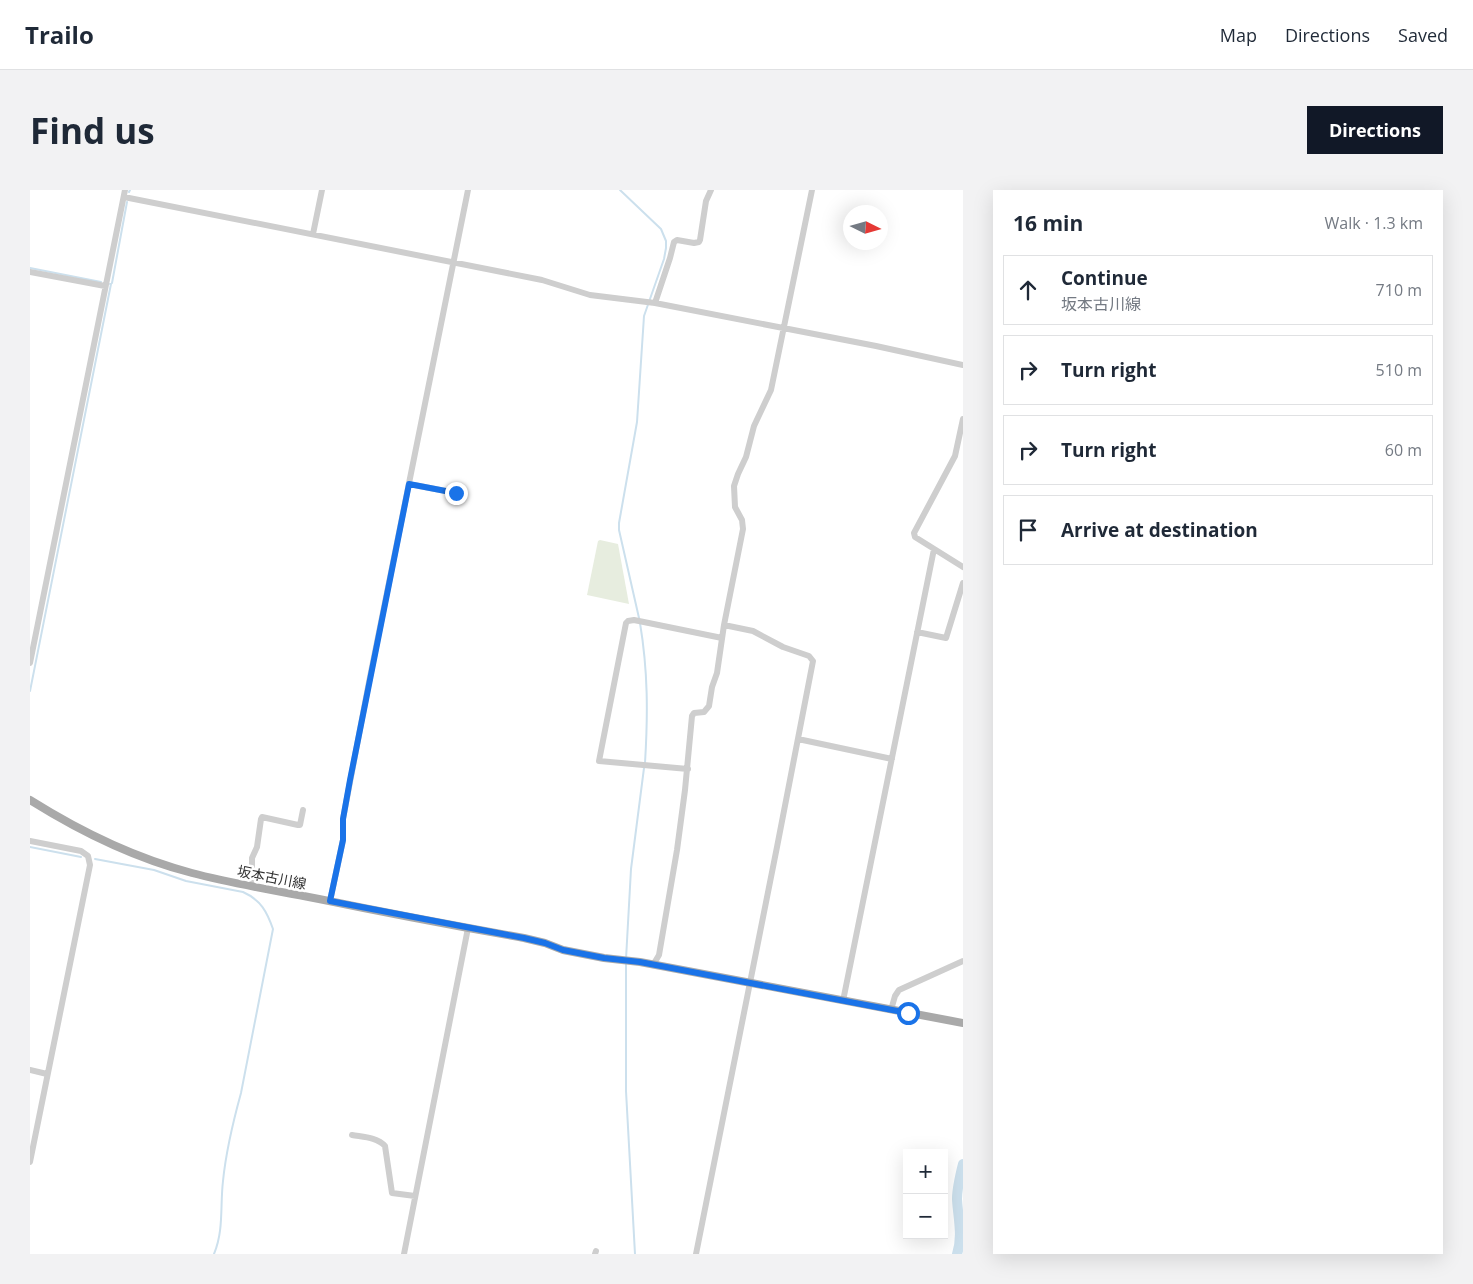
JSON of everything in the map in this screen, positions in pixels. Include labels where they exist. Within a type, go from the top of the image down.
[{"type":"main road","name":"坂本古川線","points":[[30,800],[85,832],[132,853],[192,873],[524,938],[563,950],[640,962],[963,1024]]},
{"type":"street","points":[[312,234],[322,190]]},
{"type":"street","points":[[330,901],[343,840],[343,819],[348,790],[468,190]]},
{"type":"street","points":[[649,303],[670,258],[674,242],[677,240],[699,242],[706,200],[711,190]]},
{"type":"street","points":[[653,965],[659,955],[677,850],[688,768],[692,716],[694,713],[704,712],[709,706],[744,529],[742,520],[735,507],[734,486],[746,457],[754,426],[771,390],[812,190]]},
{"type":"street","points":[[30,663],[124,193],[312,234],[542,280],[590,295],[649,303],[876,346],[963,365]]},
{"type":"street","points":[[30,272],[105,286]]},
{"type":"street","points":[[963,418],[955,456],[914,532],[915,537],[963,567]]},
{"type":"street","points":[[409,484],[456,493]]},
{"type":"street","points":[[843,1001],[934,549]]},
{"type":"street","points":[[917,632],[946,638],[963,583]]},
{"type":"street","points":[[688,768],[599,761],[626,623],[628,620],[634,620],[722,638]]},
{"type":"street","points":[[696,1254],[813,661],[812,658],[783,647],[753,631],[724,625]]},
{"type":"street","points":[[798,739],[892,759]]},
{"type":"street","points":[[252,886],[252,858],[257,847],[262,817],[300,825],[303,810]]},
{"type":"street","points":[[30,841],[81,851],[88,856],[90,865],[30,1162]]},
{"type":"street","points":[[404,1254],[468,928]]},
{"type":"street","points":[[891,1010],[899,990],[963,961]]},
{"type":"street","points":[[30,1070],[48,1074]]},
{"type":"street","points":[[352,1135],[382,1142],[385,1146],[392,1193],[415,1196]]},
{"type":"shaded area","points":[[598,541],[618,544],[629,604],[587,595]]},
{"type":"waterway","points":[[620,190],[661,229],[666,241],[664,259],[644,316],[637,422],[619,523],[639,618]]},
{"type":"waterway","points":[[112,283],[127,202]]},
{"type":"waterway","points":[[30,268],[101,282]]},
{"type":"waterway","points":[[30,691],[110,284]]},
{"type":"waterway","points":[[640,623],[647,693],[645,763]]},
{"type":"waterway","points":[[626,959],[631,869],[644,768]]},
{"type":"waterway","points":[[30,847],[81,857]]},
{"type":"waterway","points":[[95,859],[154,870],[186,881],[243,892],[259,903],[273,929],[241,1093],[228,1148],[223,1181],[219,1236],[214,1254]]},
{"type":"waterway","points":[[626,964],[626,1091],[635,1254]]},
{"type":"waterway","points":[[957,1254],[960,1234],[957,1195],[963,1164]]},
{"type":"route","points":[[456,493],[409,484],[350,780],[343,819],[343,840],[330,901],[524,938],[560,949],[604,958],[640,962],[908,1013]]}]
